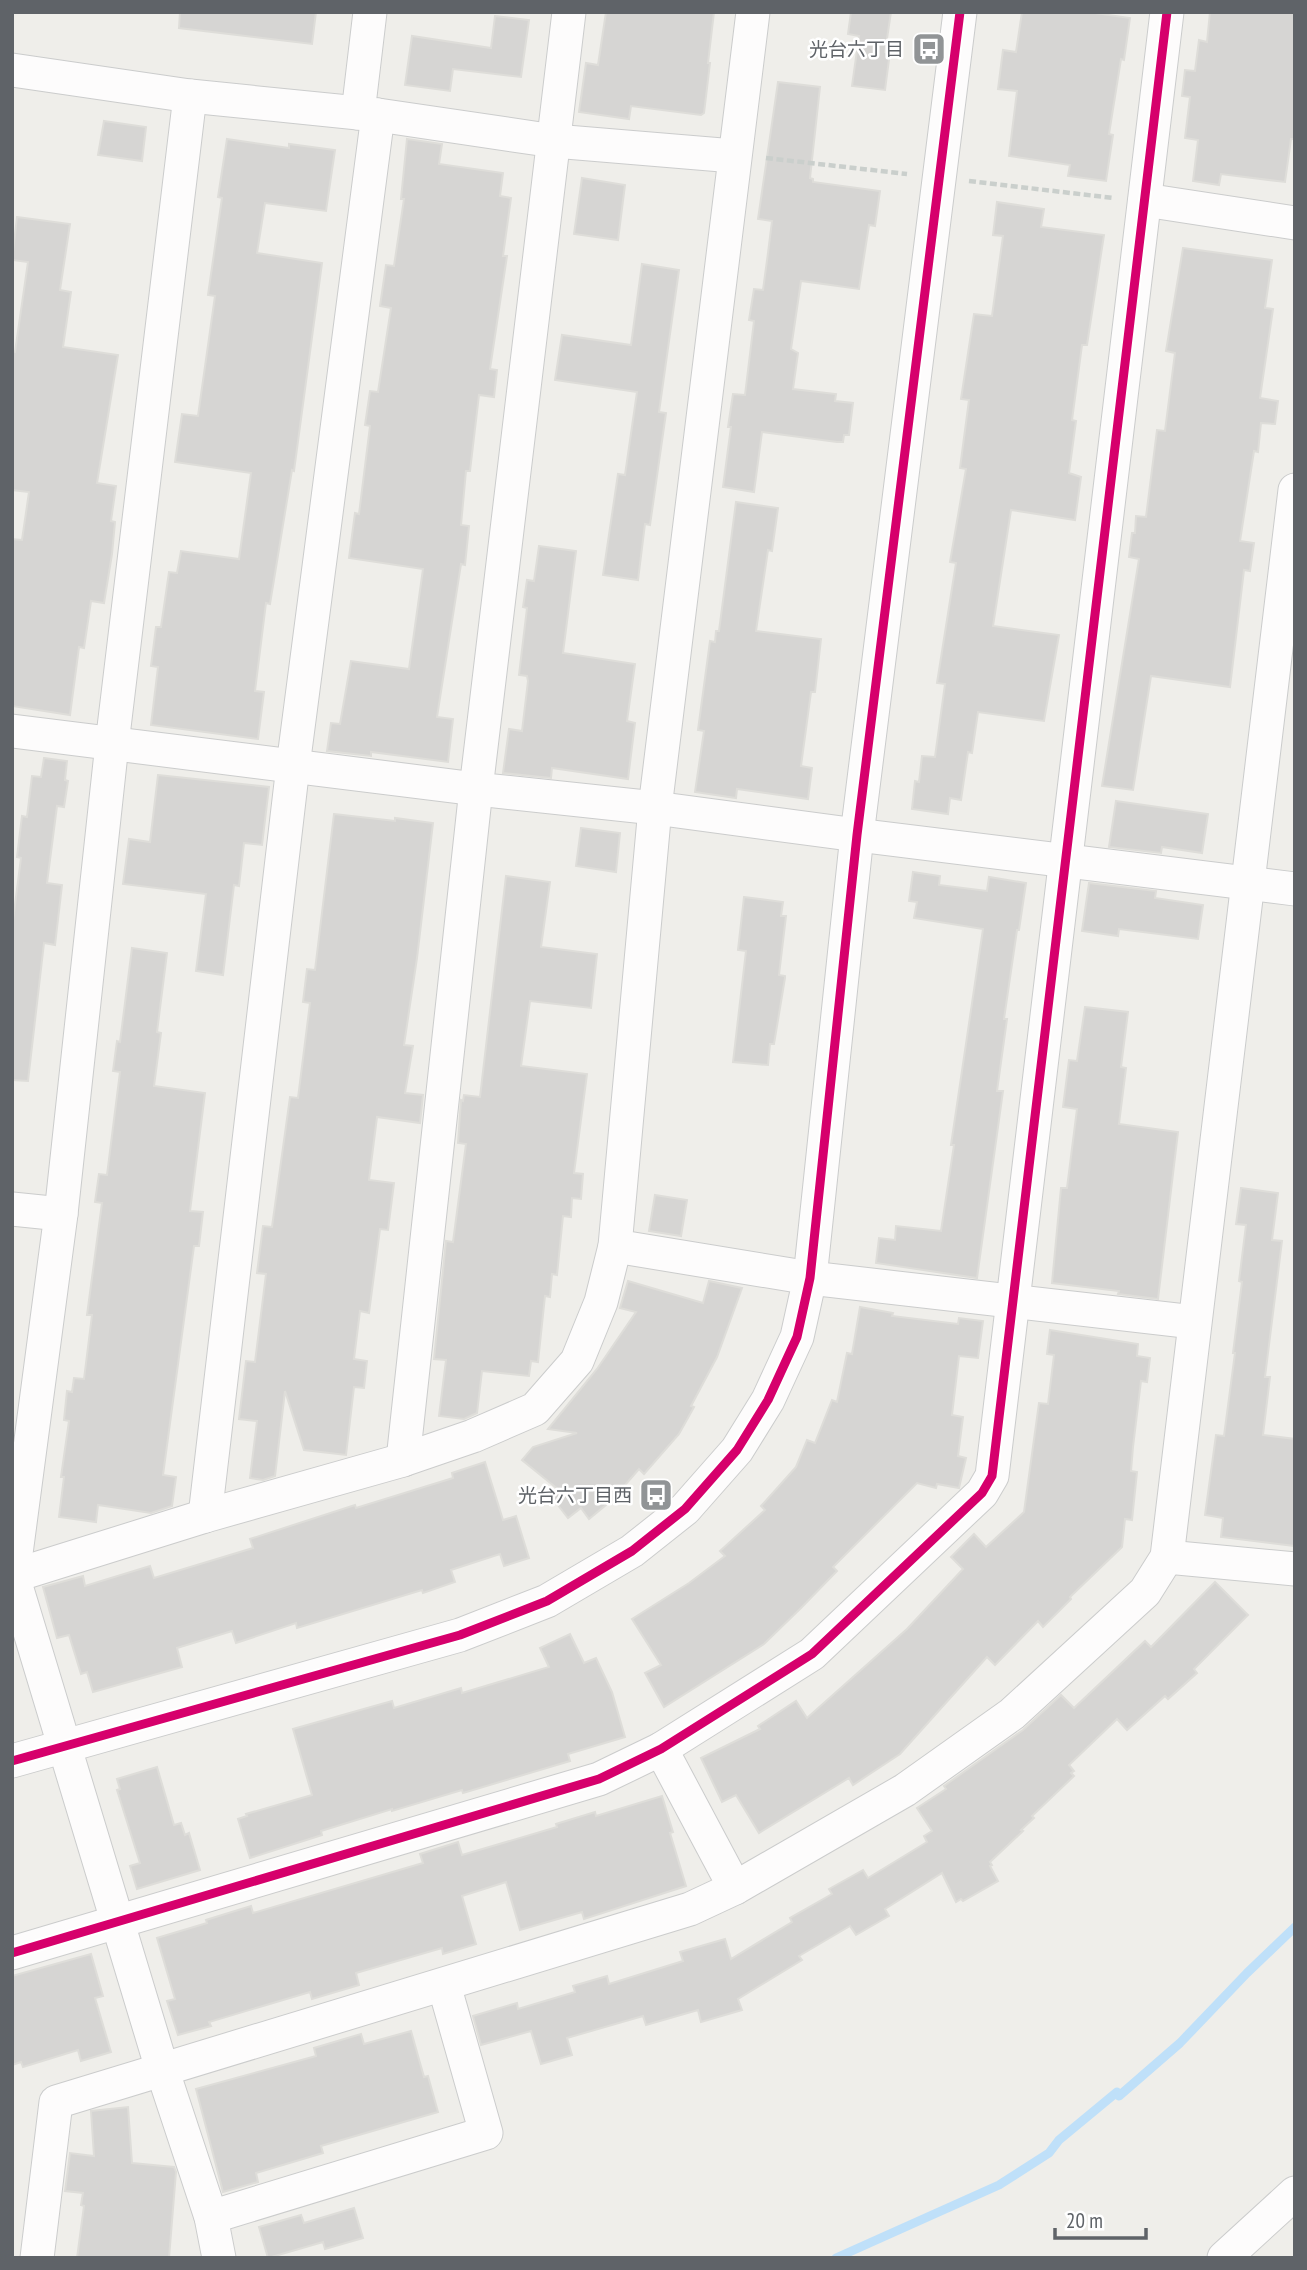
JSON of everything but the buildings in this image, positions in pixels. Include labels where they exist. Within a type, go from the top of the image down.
[{"type":"street","points":[[205,1516],[368,114],[370,12]]},
{"type":"street","points":[[403,1460],[477,789],[569,12]]},
{"type":"street","points":[[13,1576],[205,1516],[403,1460],[473,1436],[535,1409],[577,1361],[601,1302],[615,1246],[655,808],[753,12]]},
{"type":"street","points":[[12,1761],[460,1635],[547,1601],[632,1551],[685,1508],[737,1450],[768,1400],[797,1337],[810,1278],[857,835],[960,12]]},
{"type":"street","points":[[12,1953],[599,1779],[661,1749],[812,1654],[982,1493],[992,1476],[1167,12]]},
{"type":"street","points":[[12,70],[190,96],[368,114],[554,141],[734,156]]},
{"type":"street","points":[[190,96],[112,744],[61,1214],[13,1576],[162,2069],[211,2217],[219,2258]]},
{"type":"street","points":[[1145,200],[1295,223]]},
{"type":"street","points":[[37,2258],[56,2102],[690,1909],[735,1888],[905,1790],[1012,1714],[1145,1592],[1167,1557],[1295,490]]},
{"type":"street","points":[[12,731],[1295,888]]},
{"type":"street","points":[[12,1209],[61,1214]]},
{"type":"street","points":[[615,1246],[810,1278],[1194,1322]]},
{"type":"street","points":[[1167,1557],[1295,1569]]},
{"type":"street","points":[[661,1749],[735,1888]]},
{"type":"street","points":[[211,2217],[486,2133],[444,1985]]},
{"type":"street","points":[[1224,2258],[1295,2193]]},
{"type":"path","points":[[734,156],[910,174]]},
{"type":"path","points":[[968,181],[1145,200]]},
{"type":"waterway","points":[[836,2258],[999,2185],[1049,2153],[1059,2140],[1117,2092],[1119,2096],[1180,2043],[1295,1927]]},
{"type":"cycle path","points":[[12,1761],[460,1635],[547,1601],[632,1551],[685,1509],[737,1450],[768,1400],[797,1337],[810,1278],[857,835],[960,12]]},
{"type":"cycle path","points":[[12,1953],[599,1779],[661,1749],[812,1654],[982,1493],[992,1476],[1167,12]]},
{"type":"place","name":"光台六丁目","points":[[929,49]]},
{"type":"place","name":"光台六丁目西","points":[[656,1495]]}]
